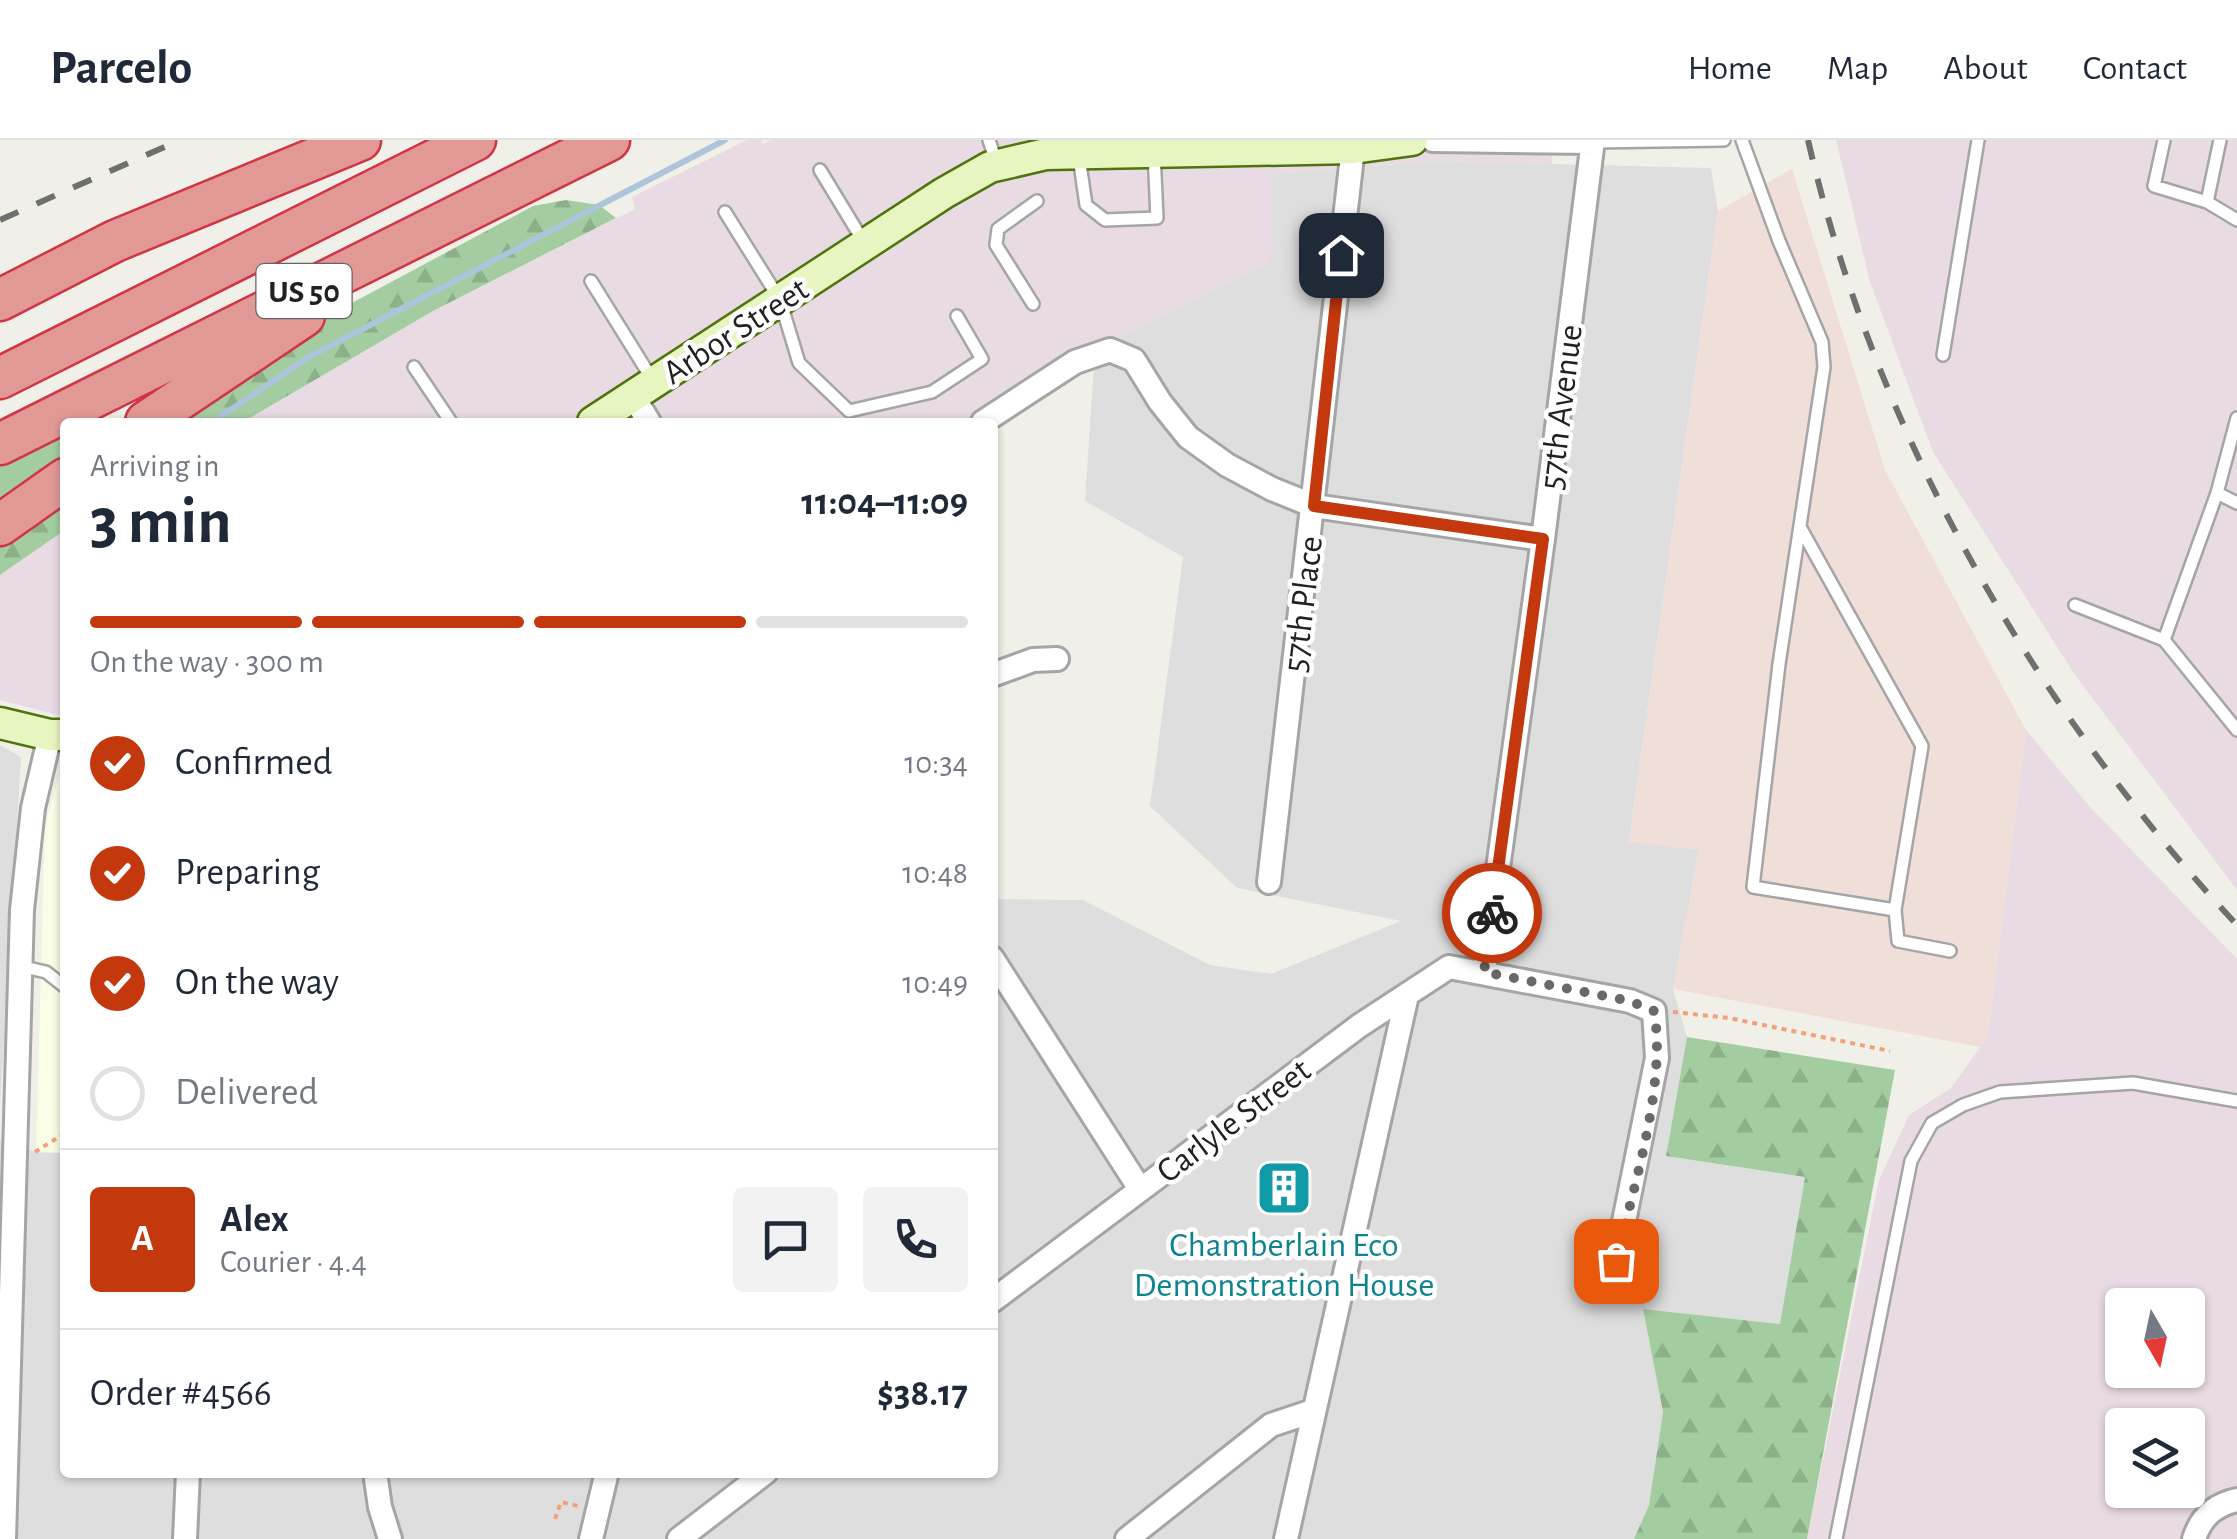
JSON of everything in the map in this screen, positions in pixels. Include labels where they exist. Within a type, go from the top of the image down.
[{"type":"highway","points":[[0,300],[116,241],[360,140]]},
{"type":"highway","name":"US 50","points":[[0,378],[474,140]]},
{"type":"highway","name":"US 50","points":[[0,444],[609,140]]},
{"type":"highway","points":[[152,418],[487,200]]},
{"type":"highway","points":[[0,524],[60,482]]},
{"type":"main road","name":"Arbor Street","points":[[599,418],[960,183],[993,152],[1079,153],[1200,144],[1353,148],[1413,140]]},
{"type":"main road","points":[[0,722],[58,735]]},
{"type":"street","points":[[1413,140],[1593,141]]},
{"type":"street","name":"57th Avenue","points":[[1484,972],[1593,141]]},
{"type":"street","name":"57th Place","points":[[1269,882],[1353,148]]},
{"type":"street","points":[[989,418],[1075,362],[1110,350],[1134,360],[1188,437],[1252,480],[1314,506],[1543,539]]},
{"type":"street","points":[[643,389],[649,418]]},
{"type":"street","points":[[998,674],[1032,660],[1057,660]]},
{"type":"street","points":[[4,1539],[19,966],[33,808],[58,735]]},
{"type":"street","points":[[998,967],[1140,1189]]},
{"type":"street","name":"Carlyle Street","points":[[998,1296],[1359,1026],[1450,967],[1630,1001],[1654,1011]]},
{"type":"street","points":[[1286,1539],[1407,995]]},
{"type":"street","points":[[1616,1261],[1657,1058],[1654,1011]]},
{"type":"street","points":[[1127,1539],[1271,1425],[1313,1411]]},
{"type":"street","points":[[186,1539],[188,1478]]},
{"type":"street","points":[[376,1478],[390,1539]]},
{"type":"street","points":[[591,1539],[606,1478]]},
{"type":"street","points":[[680,1539],[758,1478]]},
{"type":"street","points":[[2194,1539],[2210,1512],[2237,1500]]},
{"type":"lane","points":[[1593,141],[1724,140]]},
{"type":"lane","points":[[1742,140],[1824,352],[1824,377],[1779,664],[1754,887],[1895,910]]},
{"type":"lane","points":[[1943,355],[1978,140]]},
{"type":"lane","points":[[2164,140],[2154,186],[2207,202],[2237,220]]},
{"type":"lane","points":[[2207,202],[2220,140]]},
{"type":"lane","points":[[1079,153],[1086,205],[1105,220],[1157,218],[1154,150]]},
{"type":"lane","points":[[820,170],[865,244]]},
{"type":"lane","points":[[1033,304],[996,246],[998,229],[1037,201]]},
{"type":"lane","points":[[725,212],[780,300],[799,363],[849,411],[932,392],[982,359],[958,316]]},
{"type":"lane","points":[[590,281],[643,389]]},
{"type":"lane","points":[[414,367],[449,418]]},
{"type":"lane","points":[[2164,640],[2217,492],[2237,418]]},
{"type":"lane","points":[[2217,492],[2237,503]]},
{"type":"lane","points":[[1800,527],[1922,746],[1895,910],[1898,941],[1950,952]]},
{"type":"lane","points":[[2075,605],[2164,640],[2237,730]]},
{"type":"lane","points":[[19,966],[46,972],[60,983]]},
{"type":"lane","points":[[1836,1539],[1912,1160],[1932,1123],[1963,1105],[2000,1092],[2133,1083],[2237,1101]]},
{"type":"path","points":[[1654,1011],[1730,1018],[1890,1050]]},
{"type":"path","points":[[30,1152],[60,1136]]},
{"type":"path","points":[[555,1519],[560,1502],[580,1507]]},
{"type":"shaded area","points":[[747,140],[761,140],[763,144],[771,140],[1552,140],[1552,164],[1433,161],[1273,174],[1270,261],[1095,350],[978,418],[250,418],[433,311],[635,209],[632,197]]},
{"type":"shaded area","points":[[1836,140],[2237,140],[2237,890],[2075,675],[1933,452],[1870,282]]},
{"type":"shaded area","points":[[1433,161],[1711,168],[1718,211],[1629,841],[1699,850],[1673,989],[1687,1037],[1666,1156],[1805,1177],[1780,1324],[1643,1309],[1663,1412],[1649,1505],[1634,1539],[0,1539],[0,1140],[36,1152],[60,1153],[60,1478],[998,1478],[998,899],[1083,900],[1210,965],[1271,974],[1401,921],[1237,888],[1150,806],[1183,557],[1085,501],[1095,350],[1273,174]]},
{"type":"shaded area","points":[[1792,169],[1885,470],[2026,730],[1988,1036],[1980,1047],[1673,989],[1699,850],[1629,842],[1718,211]]},
{"type":"shaded area","points":[[60,533],[60,716],[0,700],[0,575]]},
{"type":"shaded area","points":[[2026,730],[2091,808],[2237,959],[2237,1539],[1807,1539],[1879,1180],[1909,1115],[1951,1088],[1988,1036]]},
{"type":"shaded area","points":[[0,745],[21,757],[0,1106]]},
{"type":"shaded area","points":[[60,773],[60,1153],[36,1152],[45,825]]},
{"type":"green space","points":[[566,200],[599,205],[616,218],[433,311],[250,418],[174,418],[322,319],[533,206]]},
{"type":"green space","points":[[60,439],[60,463],[0,505],[0,467]]},
{"type":"green space","points":[[60,497],[60,533],[0,575],[0,539]]},
{"type":"green space","points":[[1687,1037],[1895,1070],[1807,1539],[1634,1539],[1649,1505],[1663,1412],[1643,1309],[1780,1324],[1805,1177],[1666,1156]]},
{"type":"waterway","points":[[219,418],[307,358],[725,140]]},
{"type":"railway","points":[[0,220],[180,140]]},
{"type":"railway","points":[[1808,140],[1838,249],[1875,356],[1920,460],[1971,561],[2029,658],[2093,751],[2162,840],[2237,925]]},
{"type":"way so far","points":[[1492,913],[1484,972],[1630,1001],[1654,1011],[1657,1058],[1616,1261]]},
{"type":"place","name":"Chamberlain Eco Demonstration House","points":[[1284,1188]]},
{"type":"route","points":[[1341,255],[1314,506],[1543,539],[1492,913]]}]
